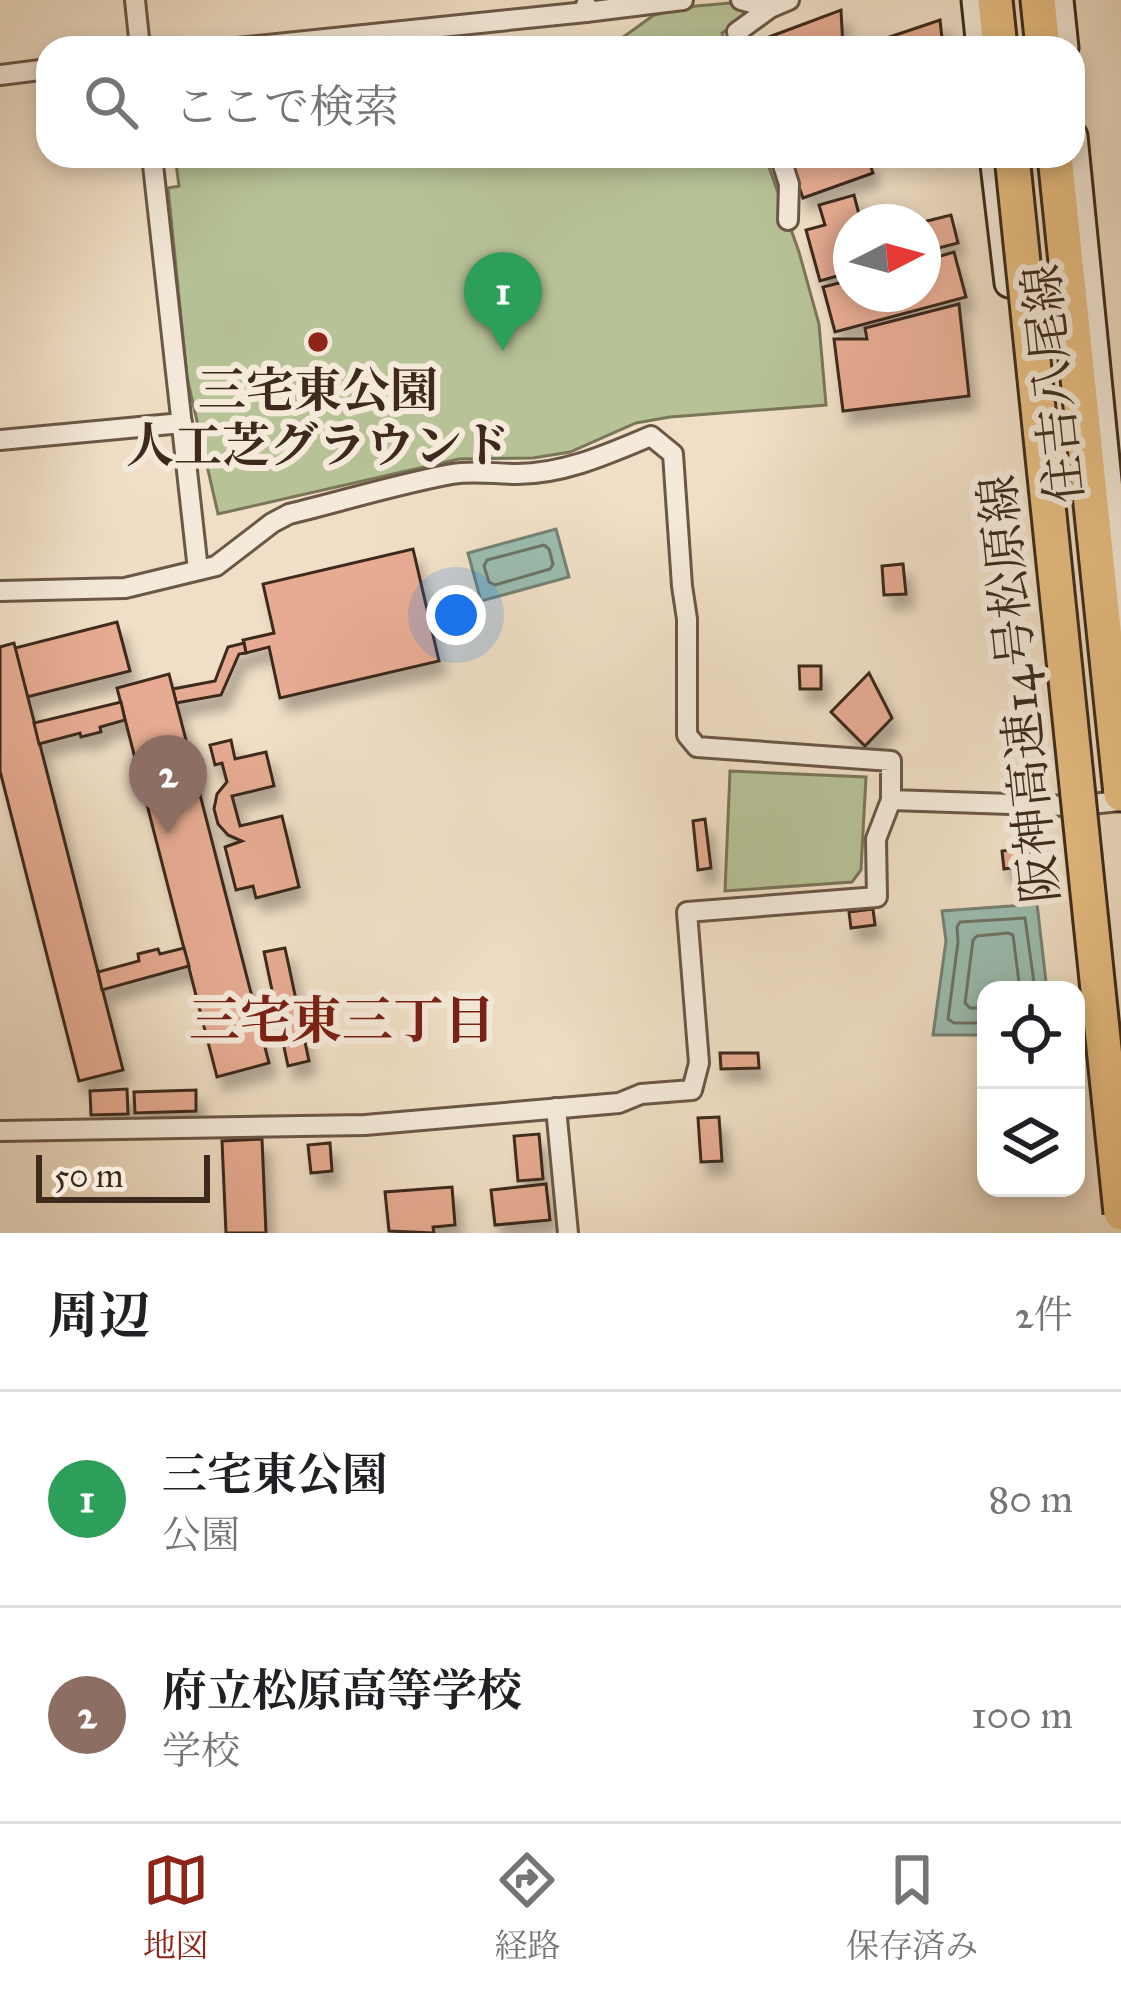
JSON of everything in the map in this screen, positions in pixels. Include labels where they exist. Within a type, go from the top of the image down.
[{"type":"highway","points":[[995,0],[999,36]]},
{"type":"highway","points":[[1038,0],[1042,36]]},
{"type":"highway","name":"阪神高速14号松原線","points":[[1013,168],[1121,1209]]},
{"type":"highway","name":"阪神高速14号松原線","points":[[1055,168],[1121,798]]},
{"type":"main road","points":[[976,0],[980,36]]},
{"type":"main road","points":[[1059,0],[1063,36]]},
{"type":"main road","name":"住吉八尾線","points":[[995,168],[1121,1209]]},
{"type":"main road","name":"住吉八尾線","points":[[1076,168],[1121,622]]},
{"type":"street","points":[[135,0],[139,36]]},
{"type":"street","points":[[337,36],[586,6],[683,0]]},
{"type":"street","points":[[741,0],[779,4]]},
{"type":"street","points":[[738,36],[779,4]]},
{"type":"street","points":[[0,75],[36,70]]},
{"type":"street","points":[[153,168],[198,570]]},
{"type":"street","points":[[784,168],[789,184],[788,220]]},
{"type":"street","points":[[0,440],[182,423]]},
{"type":"street","points":[[0,591],[125,588],[216,566],[289,514],[455,473],[556,469],[593,460],[651,436],[673,454],[687,619],[687,735],[697,747],[891,761],[891,800],[876,839],[878,897],[687,911],[699,1063],[692,1090],[641,1094],[619,1103],[365,1125],[0,1131]]},
{"type":"street","points":[[891,800],[1070,806],[1121,798]]},
{"type":"street","points":[[556,1108],[568,1233]]},
{"type":"shaded area","points":[[730,3],[754,11],[723,36],[625,36],[654,15]]},
{"type":"shaded area","points":[[177,168],[769,168],[819,324],[826,405],[636,423],[570,452],[533,458],[459,459],[218,514],[187,377],[168,188],[179,186]]},
{"type":"shaded area","points":[[730,771],[866,777],[861,870],[852,882],[725,891]]},
{"type":"water","points":[[556,529],[569,577],[481,601],[468,553]]},
{"type":"water","points":[[1037,904],[1046,981],[977,981],[977,1035],[933,1035],[946,941],[942,911]]},
{"type":"building","points":[[841,10],[842,36],[772,36]]},
{"type":"building","points":[[940,20],[942,36],[893,36]]},
{"type":"building","points":[[792,168],[871,168],[873,173],[803,198]]},
{"type":"building","points":[[854,195],[856,204],[833,204],[833,277],[820,281],[806,230],[825,225],[819,205]]},
{"type":"building","points":[[951,215],[958,243],[941,247],[941,218]]},
{"type":"building","points":[[954,252],[966,297],[941,304],[941,256]]},
{"type":"building","points":[[833,284],[833,312],[910,312],[835,332],[823,287]]},
{"type":"building","points":[[959,304],[969,396],[843,411],[834,339],[867,339],[865,328]]},
{"type":"building","points":[[413,549],[439,661],[280,698],[269,647],[246,653],[243,640],[274,633],[263,584]]},
{"type":"building","points":[[903,564],[906,594],[884,595],[882,566]]},
{"type":"building","points":[[117,622],[130,671],[27,697],[15,648]]},
{"type":"building","points":[[14,643],[123,1070],[79,1081],[0,771],[0,647]]},
{"type":"building","points":[[244,643],[246,653],[239,654],[221,695],[176,703],[173,689],[215,681],[228,647]]},
{"type":"building","points":[[799,666],[821,666],[821,689],[800,689]]},
{"type":"building","points":[[869,673],[892,718],[865,746],[831,712]]},
{"type":"building","points":[[169,674],[269,1063],[217,1077],[117,688]]},
{"type":"building","points":[[121,702],[125,720],[100,727],[101,732],[39,744],[34,723]]},
{"type":"building","points":[[231,740],[235,759],[266,752],[274,786],[232,796],[240,826],[282,816],[299,887],[256,898],[253,886],[236,890],[225,847],[242,841],[218,824],[217,794],[227,782],[222,763],[215,765],[210,745]]},
{"type":"building","points":[[705,819],[711,868],[698,870],[693,821]]},
{"type":"building","points":[[1028,848],[1030,865],[1004,869],[1002,851]]},
{"type":"building","points":[[873,909],[875,925],[851,928],[849,912]]},
{"type":"building","points":[[184,948],[189,966],[102,990],[98,972],[139,961],[138,954]]},
{"type":"building","points":[[285,948],[309,1061],[288,1066],[264,952]]},
{"type":"building","points":[[720,1053],[758,1053],[759,1068],[721,1069]]},
{"type":"building","points":[[127,1089],[128,1114],[91,1115],[90,1091]]},
{"type":"building","points":[[196,1090],[196,1111],[135,1113],[134,1092]]},
{"type":"building","points":[[719,1117],[722,1161],[701,1162],[698,1118]]},
{"type":"building","points":[[539,1134],[543,1179],[518,1181],[514,1136]]},
{"type":"building","points":[[262,1139],[266,1233],[226,1233],[222,1141]]},
{"type":"building","points":[[330,1143],[332,1171],[311,1173],[308,1145]]},
{"type":"building","points":[[546,1184],[550,1220],[495,1225],[491,1190]]},
{"type":"building","points":[[452,1187],[455,1225],[433,1227],[434,1233],[389,1231],[385,1192]]},
{"type":"place","name":"三宅東公園 人工芝グラウンド","points":[[318,342]]},
{"type":"place","name":"三宅東公園","points":[[503,351]]},
{"type":"place","name":"府立松原高等学校","points":[[168,834]]},
{"type":"district","name":"三宅東三丁目","points":[[342,1021]]}]
